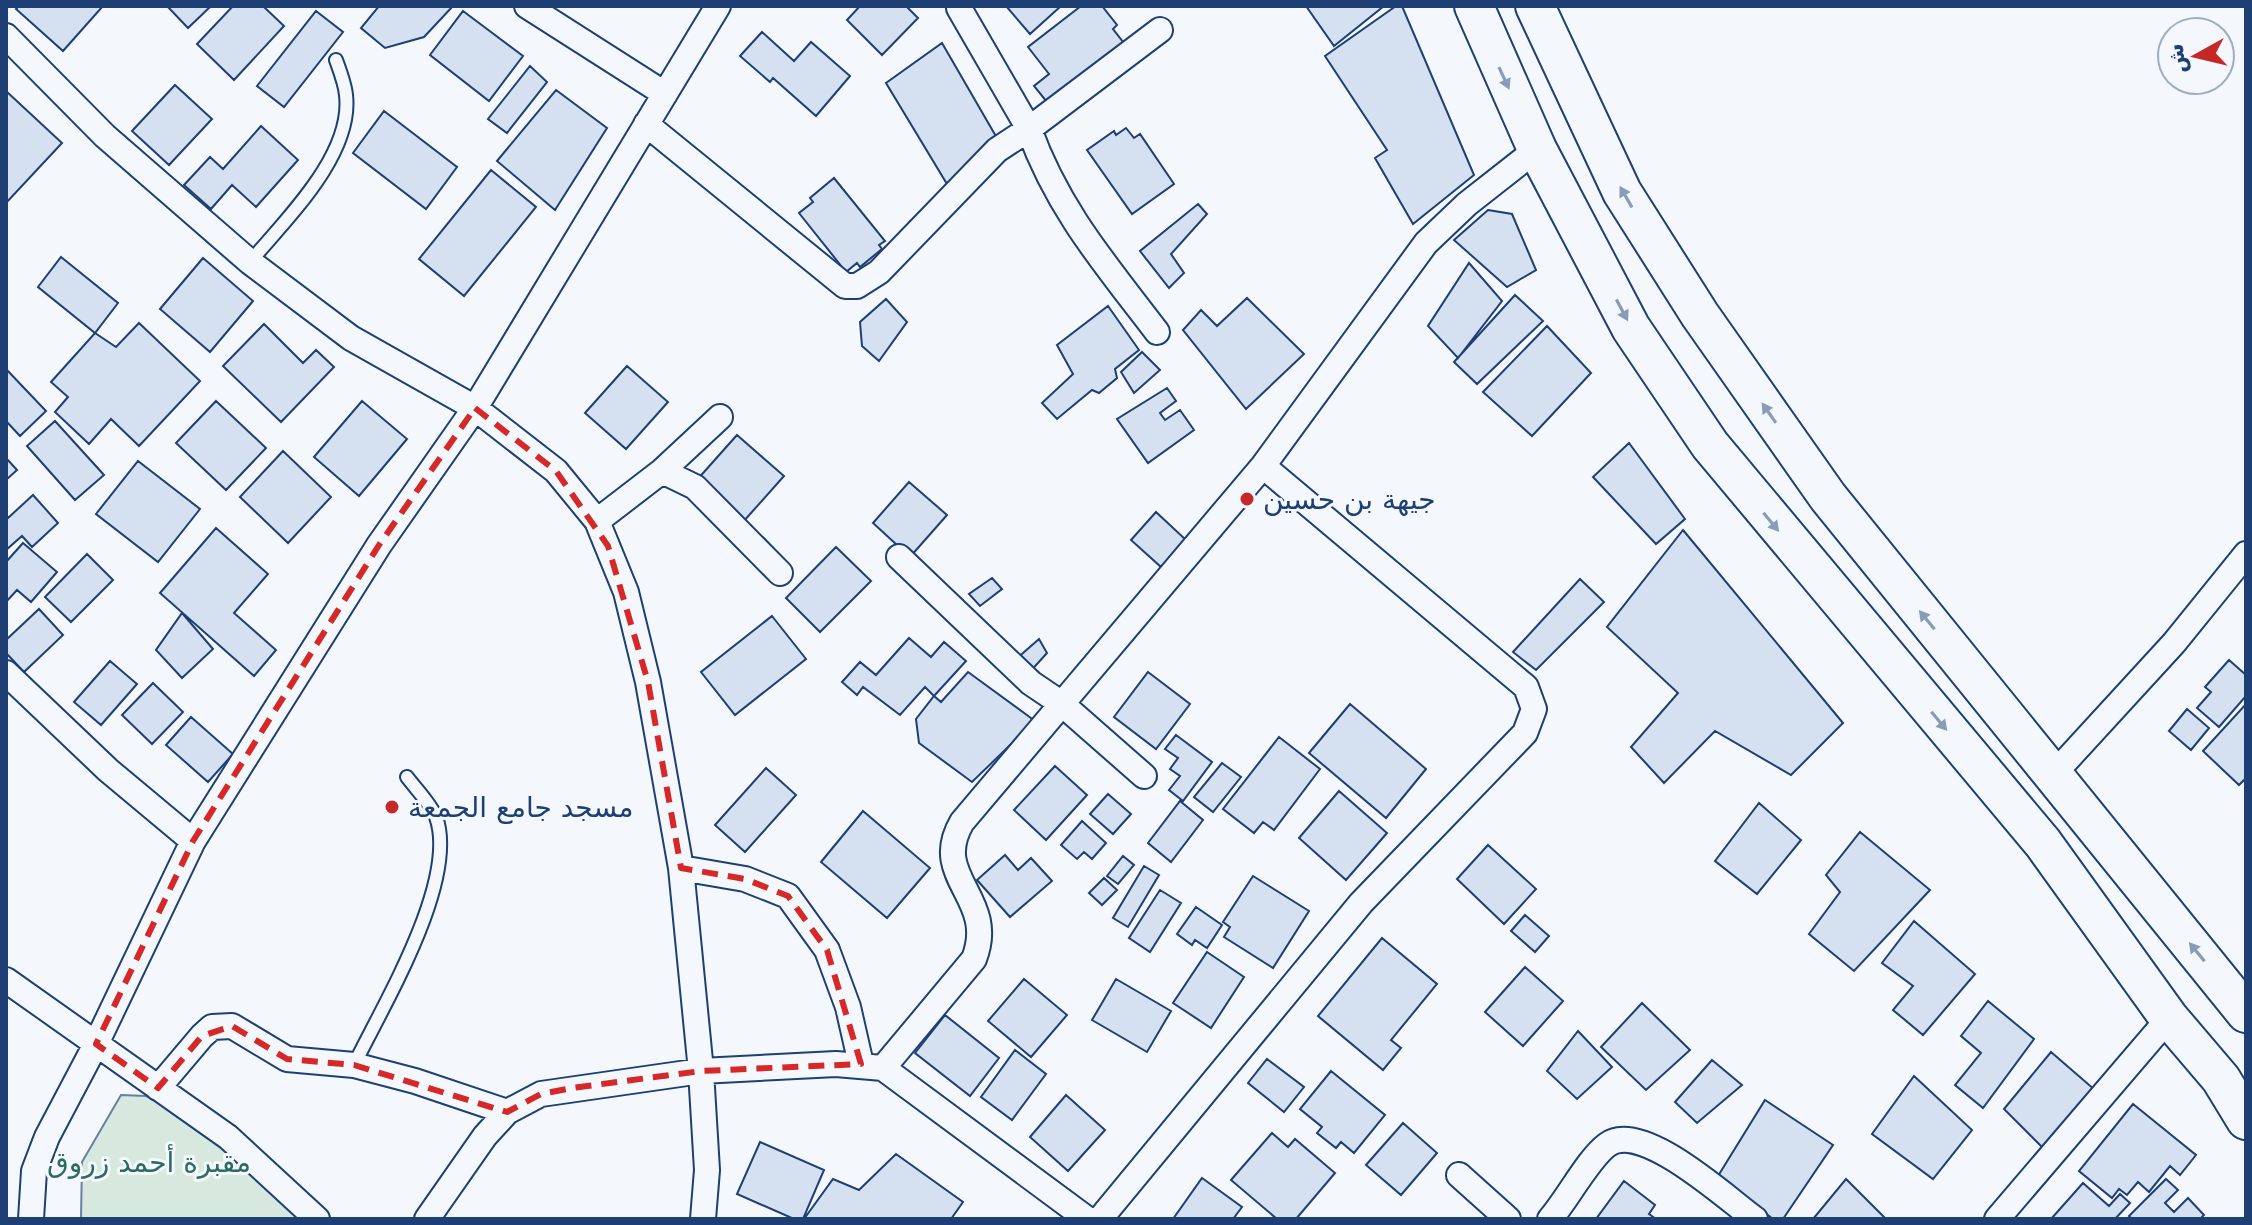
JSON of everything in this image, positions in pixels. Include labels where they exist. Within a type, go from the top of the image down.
[{"type":"main road","points":[[1474,6],[1537,149],[1631,328],[1710,445],[2043,843],[2169,1018],[2221,1079],[2246,1120]]},
{"type":"main road","points":[[1535,6],[1622,192],[1700,315],[1828,497],[2246,1013]]},
{"type":"street","points":[[527,6],[665,94]]},
{"type":"street","points":[[31,1219],[34,1171],[47,1137],[96,1044],[193,841],[379,545],[475,408],[718,6]]},
{"type":"street","points":[[959,8],[1029,129],[1040,162],[1065,210],[1157,332]]},
{"type":"street","points":[[646,124],[845,286],[857,286],[879,272],[997,150],[1160,30]]},
{"type":"street","points":[[6,36],[105,136],[250,262],[351,338],[475,408],[556,471],[597,521],[626,592],[648,682],[681,868],[701,1071],[707,1170],[703,1219]]},
{"type":"street","points":[[427,1219],[463,1164],[507,1112],[541,1094],[701,1071],[872,1066],[974,959],[980,943],[980,919],[951,858],[951,841],[962,822],[1263,466],[1426,243],[1467,204],[1537,149]]},
{"type":"street","points":[[597,521],[662,471],[720,417]]},
{"type":"street","points":[[1100,1219],[1361,903],[1525,733],[1534,709],[1526,687],[1263,466]]},
{"type":"street","points":[[662,471],[695,487],[780,573]]},
{"type":"street","points":[[2052,776],[2174,643],[2246,554]]},
{"type":"street","points":[[899,557],[1031,683],[1062,704],[1144,776]]},
{"type":"street","points":[[6,673],[108,770],[193,841]]},
{"type":"street","points":[[681,868],[745,879],[788,896],[827,950],[872,1066],[1087,1219]]},
{"type":"street","points":[[6,980],[228,1137],[317,1219]]},
{"type":"street","points":[[1997,1219],[2169,1018]]},
{"type":"street","points":[[158,1088],[202,1036],[218,1026],[238,1028],[287,1059],[354,1065],[415,1081],[507,1112]]},
{"type":"street","points":[[1550,1219],[1607,1145],[1626,1138],[1653,1145],[1755,1219]]},
{"type":"street","points":[[1459,1175],[1508,1219]]},
{"type":"lane","points":[[250,262],[313,186],[343,137],[347,96],[336,60]]},
{"type":"lane","points":[[354,1065],[431,900],[440,861],[436,817],[407,777]]},
{"type":"highlighted area","points":[[475,408],[556,471],[608,546],[648,682],[681,868],[745,879],[788,896],[827,950],[861,1064],[701,1071],[541,1094],[507,1112],[354,1065],[287,1059],[232,1026],[202,1036],[158,1088],[96,1044],[193,841],[379,545]]},
{"type":"green space","name":"مقبرة أحمد زروق","points":[[121,1095],[146,1096],[194,1119],[307,1219],[81,1219],[82,1162]]},
{"type":"building","points":[[19,6],[103,6],[63,51],[16,9]]},
{"type":"building","points":[[167,6],[211,6],[188,28]]},
{"type":"building","points":[[233,6],[263,6],[284,26],[234,80],[197,44]]},
{"type":"building","points":[[379,6],[453,6],[424,37],[385,48],[361,28]]},
{"type":"building","points":[[860,6],[906,6],[918,18],[882,55],[847,20]]},
{"type":"building","points":[[1006,6],[1061,6],[1030,34]]},
{"type":"building","points":[[1081,6],[1102,6],[1117,25],[1113,29],[1127,47],[1051,107],[1034,86],[1049,74],[1028,47]]},
{"type":"building","points":[[1306,6],[1384,6],[1334,46]]},
{"type":"building","points":[[1396,6],[1402,6],[1474,175],[1413,224],[1375,158],[1387,150],[1325,56]]},
{"type":"building","points":[[316,11],[343,32],[284,107],[257,86]]},
{"type":"building","points":[[463,11],[523,56],[489,101],[430,55]]},
{"type":"building","points":[[762,32],[794,61],[811,42],[850,76],[816,116],[773,78],[770,82],[740,56]]},
{"type":"building","points":[[942,43],[1001,145],[947,184],[886,83]]},
{"type":"building","points":[[530,66],[547,82],[507,133],[488,119]]},
{"type":"building","points":[[175,85],[212,119],[169,165],[132,131]]},
{"type":"building","points":[[556,90],[607,128],[555,210],[497,161]]},
{"type":"building","points":[[6,91],[62,143],[6,203]]},
{"type":"building","points":[[384,111],[457,167],[426,209],[353,153]]},
{"type":"building","points":[[261,126],[298,160],[256,207],[232,185],[211,209],[184,185],[210,157],[223,169]]},
{"type":"building","points":[[1126,128],[1134,138],[1140,134],[1174,184],[1132,214],[1087,150],[1114,131],[1116,135]]},
{"type":"building","points":[[491,170],[536,207],[464,296],[419,259]]},
{"type":"building","points":[[834,178],[885,241],[879,245],[882,249],[860,267],[857,263],[846,272],[799,213],[813,202],[810,198]]},
{"type":"building","points":[[1198,204],[1207,214],[1171,254],[1184,273],[1169,288],[1140,251]]},
{"type":"building","points":[[1488,210],[1512,214],[1536,270],[1507,287],[1454,240]]},
{"type":"building","points":[[61,257],[118,303],[95,333],[38,287]]},
{"type":"building","points":[[203,258],[253,301],[210,352],[160,309]]},
{"type":"building","points":[[1469,263],[1502,301],[1458,358],[1428,326]]},
{"type":"building","points":[[1515,295],[1543,321],[1477,384],[1454,362]]},
{"type":"building","points":[[1247,298],[1304,354],[1246,409],[1183,330],[1201,310],[1217,326]]},
{"type":"building","points":[[886,299],[907,322],[879,361],[862,346],[860,322]]},
{"type":"building","points":[[1108,306],[1139,350],[1115,369],[1117,378],[1099,393],[1092,390],[1057,419],[1042,403],[1073,374],[1057,345]]},
{"type":"building","points":[[139,323],[200,381],[139,446],[111,419],[89,444],[55,412],[68,397],[51,382],[95,333],[116,347]]},
{"type":"building","points":[[264,324],[303,363],[316,350],[334,367],[281,422],[223,366]]},
{"type":"building","points":[[1547,326],[1591,373],[1532,436],[1483,392]]},
{"type":"building","points":[[1142,352],[1160,370],[1134,393],[1121,372]]},
{"type":"building","points":[[627,366],[668,402],[626,449],[585,413]]},
{"type":"building","points":[[6,369],[46,411],[20,436],[6,421]]},
{"type":"building","points":[[1167,388],[1176,401],[1160,413],[1165,420],[1180,410],[1194,430],[1148,463],[1117,419]]},
{"type":"building","points":[[216,401],[266,448],[226,490],[176,443]]},
{"type":"building","points":[[362,401],[407,439],[359,496],[314,457]]},
{"type":"building","points":[[55,421],[104,475],[75,500],[27,446]]},
{"type":"building","points":[[737,435],[784,476],[743,522],[696,481]]},
{"type":"building","points":[[1629,443],[1685,519],[1656,544],[1593,477]]},
{"type":"building","points":[[283,451],[331,497],[288,543],[240,497]]},
{"type":"building","points":[[6,458],[17,470],[6,480]]},
{"type":"building","points":[[138,461],[200,509],[158,562],[96,514]]},
{"type":"building","points":[[909,482],[947,515],[910,557],[873,523]]},
{"type":"building","points":[[33,495],[58,523],[32,547],[22,536],[6,550],[6,515],[8,518]]},
{"type":"building","points":[[1156,512],[1186,540],[1161,567],[1131,540]]},
{"type":"building","points":[[216,528],[268,574],[234,613],[276,650],[254,676],[160,593]]},
{"type":"building","points":[[1683,530],[1843,723],[1791,775],[1715,731],[1664,783],[1631,747],[1678,693],[1607,627]]},
{"type":"building","points":[[23,543],[57,572],[31,602],[17,590],[6,602],[6,562]]},
{"type":"building","points":[[836,547],[871,581],[820,632],[786,598]]},
{"type":"building","points":[[87,554],[113,580],[71,622],[45,597]]},
{"type":"building","points":[[992,578],[1002,589],[980,606],[969,594]]},
{"type":"building","points":[[1580,579],[1604,602],[1536,670],[1513,652]]},
{"type":"building","points":[[39,609],[63,635],[24,672],[6,653],[6,640]]},
{"type":"building","points":[[182,613],[213,649],[182,678],[156,650]]},
{"type":"building","points":[[772,616],[806,659],[735,715],[701,672]]},
{"type":"building","points":[[909,638],[931,657],[944,642],[966,661],[934,696],[925,687],[900,715],[863,687],[857,695],[842,682],[860,662],[876,675]]},
{"type":"building","points":[[1039,639],[1047,653],[1028,674],[1015,660]]},
{"type":"building","points":[[2229,660],[2246,675],[2246,696],[2219,727],[2197,708],[2211,692],[2205,687]]},
{"type":"building","points":[[110,661],[137,684],[101,725],[74,702]]},
{"type":"building","points":[[968,672],[1035,721],[972,782],[919,743],[916,719],[934,696],[941,702]]},
{"type":"building","points":[[1148,672],[1190,704],[1156,749],[1114,717]]},
{"type":"building","points":[[153,683],[183,712],[152,744],[122,715]]},
{"type":"building","points":[[1350,704],[1426,769],[1386,818],[1309,753]]},
{"type":"building","points":[[2246,704],[2246,778],[2239,785],[2203,751]]},
{"type":"building","points":[[2187,709],[2209,728],[2191,750],[2169,731]]},
{"type":"building","points":[[191,717],[233,754],[208,782],[166,745]]},
{"type":"building","points":[[1176,735],[1212,762],[1183,801],[1169,790],[1180,776],[1170,769],[1178,758],[1165,749]]},
{"type":"building","points":[[1279,737],[1320,769],[1274,830],[1263,822],[1254,833],[1223,809]]},
{"type":"building","points":[[1222,763],[1241,777],[1213,812],[1194,797]]},
{"type":"building","points":[[1055,766],[1087,795],[1046,840],[1014,810]]},
{"type":"building","points":[[766,768],[796,795],[745,852],[715,825]]},
{"type":"building","points":[[1339,791],[1387,833],[1346,880],[1299,838]]},
{"type":"building","points":[[1108,794],[1131,814],[1113,834],[1090,814]]},
{"type":"building","points":[[1180,801],[1203,820],[1171,862],[1148,843]]},
{"type":"building","points":[[1759,803],[1801,840],[1757,894],[1715,861]]},
{"type":"building","points":[[863,811],[930,868],[887,918],[821,862]]},
{"type":"building","points":[[1082,821],[1106,843],[1092,859],[1084,852],[1077,859],[1061,845]]},
{"type":"building","points":[[1860,832],[1930,890],[1854,971],[1809,934],[1840,892],[1826,875]]},
{"type":"building","points":[[1488,845],[1536,889],[1504,924],[1457,879]]},
{"type":"building","points":[[1005,855],[1018,870],[1031,858],[1052,881],[1010,917],[977,880]]},
{"type":"building","points":[[1123,856],[1134,865],[1118,884],[1107,876]]},
{"type":"building","points":[[1144,866],[1159,875],[1128,927],[1113,918]]},
{"type":"building","points":[[1253,876],[1309,911],[1273,968],[1224,937],[1230,927],[1223,922]]},
{"type":"building","points":[[1104,878],[1117,890],[1102,905],[1089,893]]},
{"type":"building","points":[[1160,890],[1181,903],[1150,952],[1129,938]]},
{"type":"building","points":[[1196,907],[1222,925],[1207,948],[1195,940],[1192,945],[1177,934]]},
{"type":"building","points":[[1525,915],[1549,936],[1535,952],[1511,931]]},
{"type":"building","points":[[1914,921],[1975,974],[1923,1035],[1893,1010],[1913,986],[1882,963]]},
{"type":"building","points":[[1382,938],[1437,984],[1391,1040],[1401,1048],[1383,1070],[1318,1016]]},
{"type":"building","points":[[1207,952],[1244,977],[1211,1028],[1173,1003]]},
{"type":"building","points":[[1525,967],[1563,1001],[1523,1046],[1485,1012]]},
{"type":"building","points":[[1024,979],[1067,1015],[1031,1057],[988,1021]]},
{"type":"building","points":[[1116,979],[1171,1011],[1147,1052],[1092,1020]]},
{"type":"building","points":[[1988,1001],[2034,1039],[1983,1108],[1955,1085],[1981,1053],[1961,1036]]},
{"type":"building","points":[[1642,1003],[1690,1050],[1646,1090],[1601,1047]]},
{"type":"building","points":[[945,1015],[999,1058],[970,1096],[915,1053]]},
{"type":"building","points":[[1578,1031],[1612,1067],[1577,1099],[1547,1071]]},
{"type":"building","points":[[1015,1050],[1046,1074],[1012,1120],[981,1097]]},
{"type":"building","points":[[2051,1052],[2095,1090],[2044,1149],[2004,1109]]},
{"type":"building","points":[[1267,1059],[1304,1087],[1284,1112],[1248,1083]]},
{"type":"building","points":[[1712,1060],[1742,1085],[1697,1123],[1675,1102]]},
{"type":"building","points":[[1331,1071],[1385,1115],[1354,1153],[1341,1142],[1336,1148],[1317,1133],[1322,1127],[1300,1109]]},
{"type":"building","points":[[1914,1076],[1972,1130],[1933,1179],[1872,1134]]},
{"type":"building","points":[[1066,1095],[1105,1130],[1068,1171],[1030,1137]]},
{"type":"building","points":[[1765,1100],[1833,1145],[1783,1219],[1773,1219],[1718,1176]]},
{"type":"building","points":[[2133,1104],[2196,1155],[2180,1175],[2170,1166],[2149,1192],[2138,1182],[2127,1195],[2119,1189],[2112,1198],[2079,1171]]},
{"type":"building","points":[[1403,1123],[1437,1153],[1401,1195],[1366,1165]]},
{"type":"building","points":[[1272,1133],[1288,1147],[1295,1139],[1335,1173],[1296,1219],[1277,1219],[1231,1180]]},
{"type":"building","points":[[760,1142],[824,1170],[803,1219],[794,1219],[737,1194]]},
{"type":"building","points":[[896,1154],[963,1202],[951,1219],[804,1219],[833,1179],[859,1190]]},
{"type":"building","points":[[1202,1178],[1242,1207],[1233,1219],[1173,1219]]},
{"type":"building","points":[[1846,1179],[1886,1219],[1813,1219]]},
{"type":"building","points":[[2166,1179],[2178,1190],[2165,1203],[2174,1212],[2188,1198],[2204,1215],[2200,1219],[2132,1219],[2129,1216]]},
{"type":"building","points":[[1624,1181],[1655,1205],[1649,1214],[1656,1219],[1596,1219]]},
{"type":"building","points":[[2083,1183],[2109,1206],[2120,1194],[2130,1203],[2115,1219],[2051,1219]]},
{"type":"place","name":"جيهة بن حسين","points":[[1247,499]]},
{"type":"place","name":"مسجد جامع الجمعة","points":[[392,807]]}]
